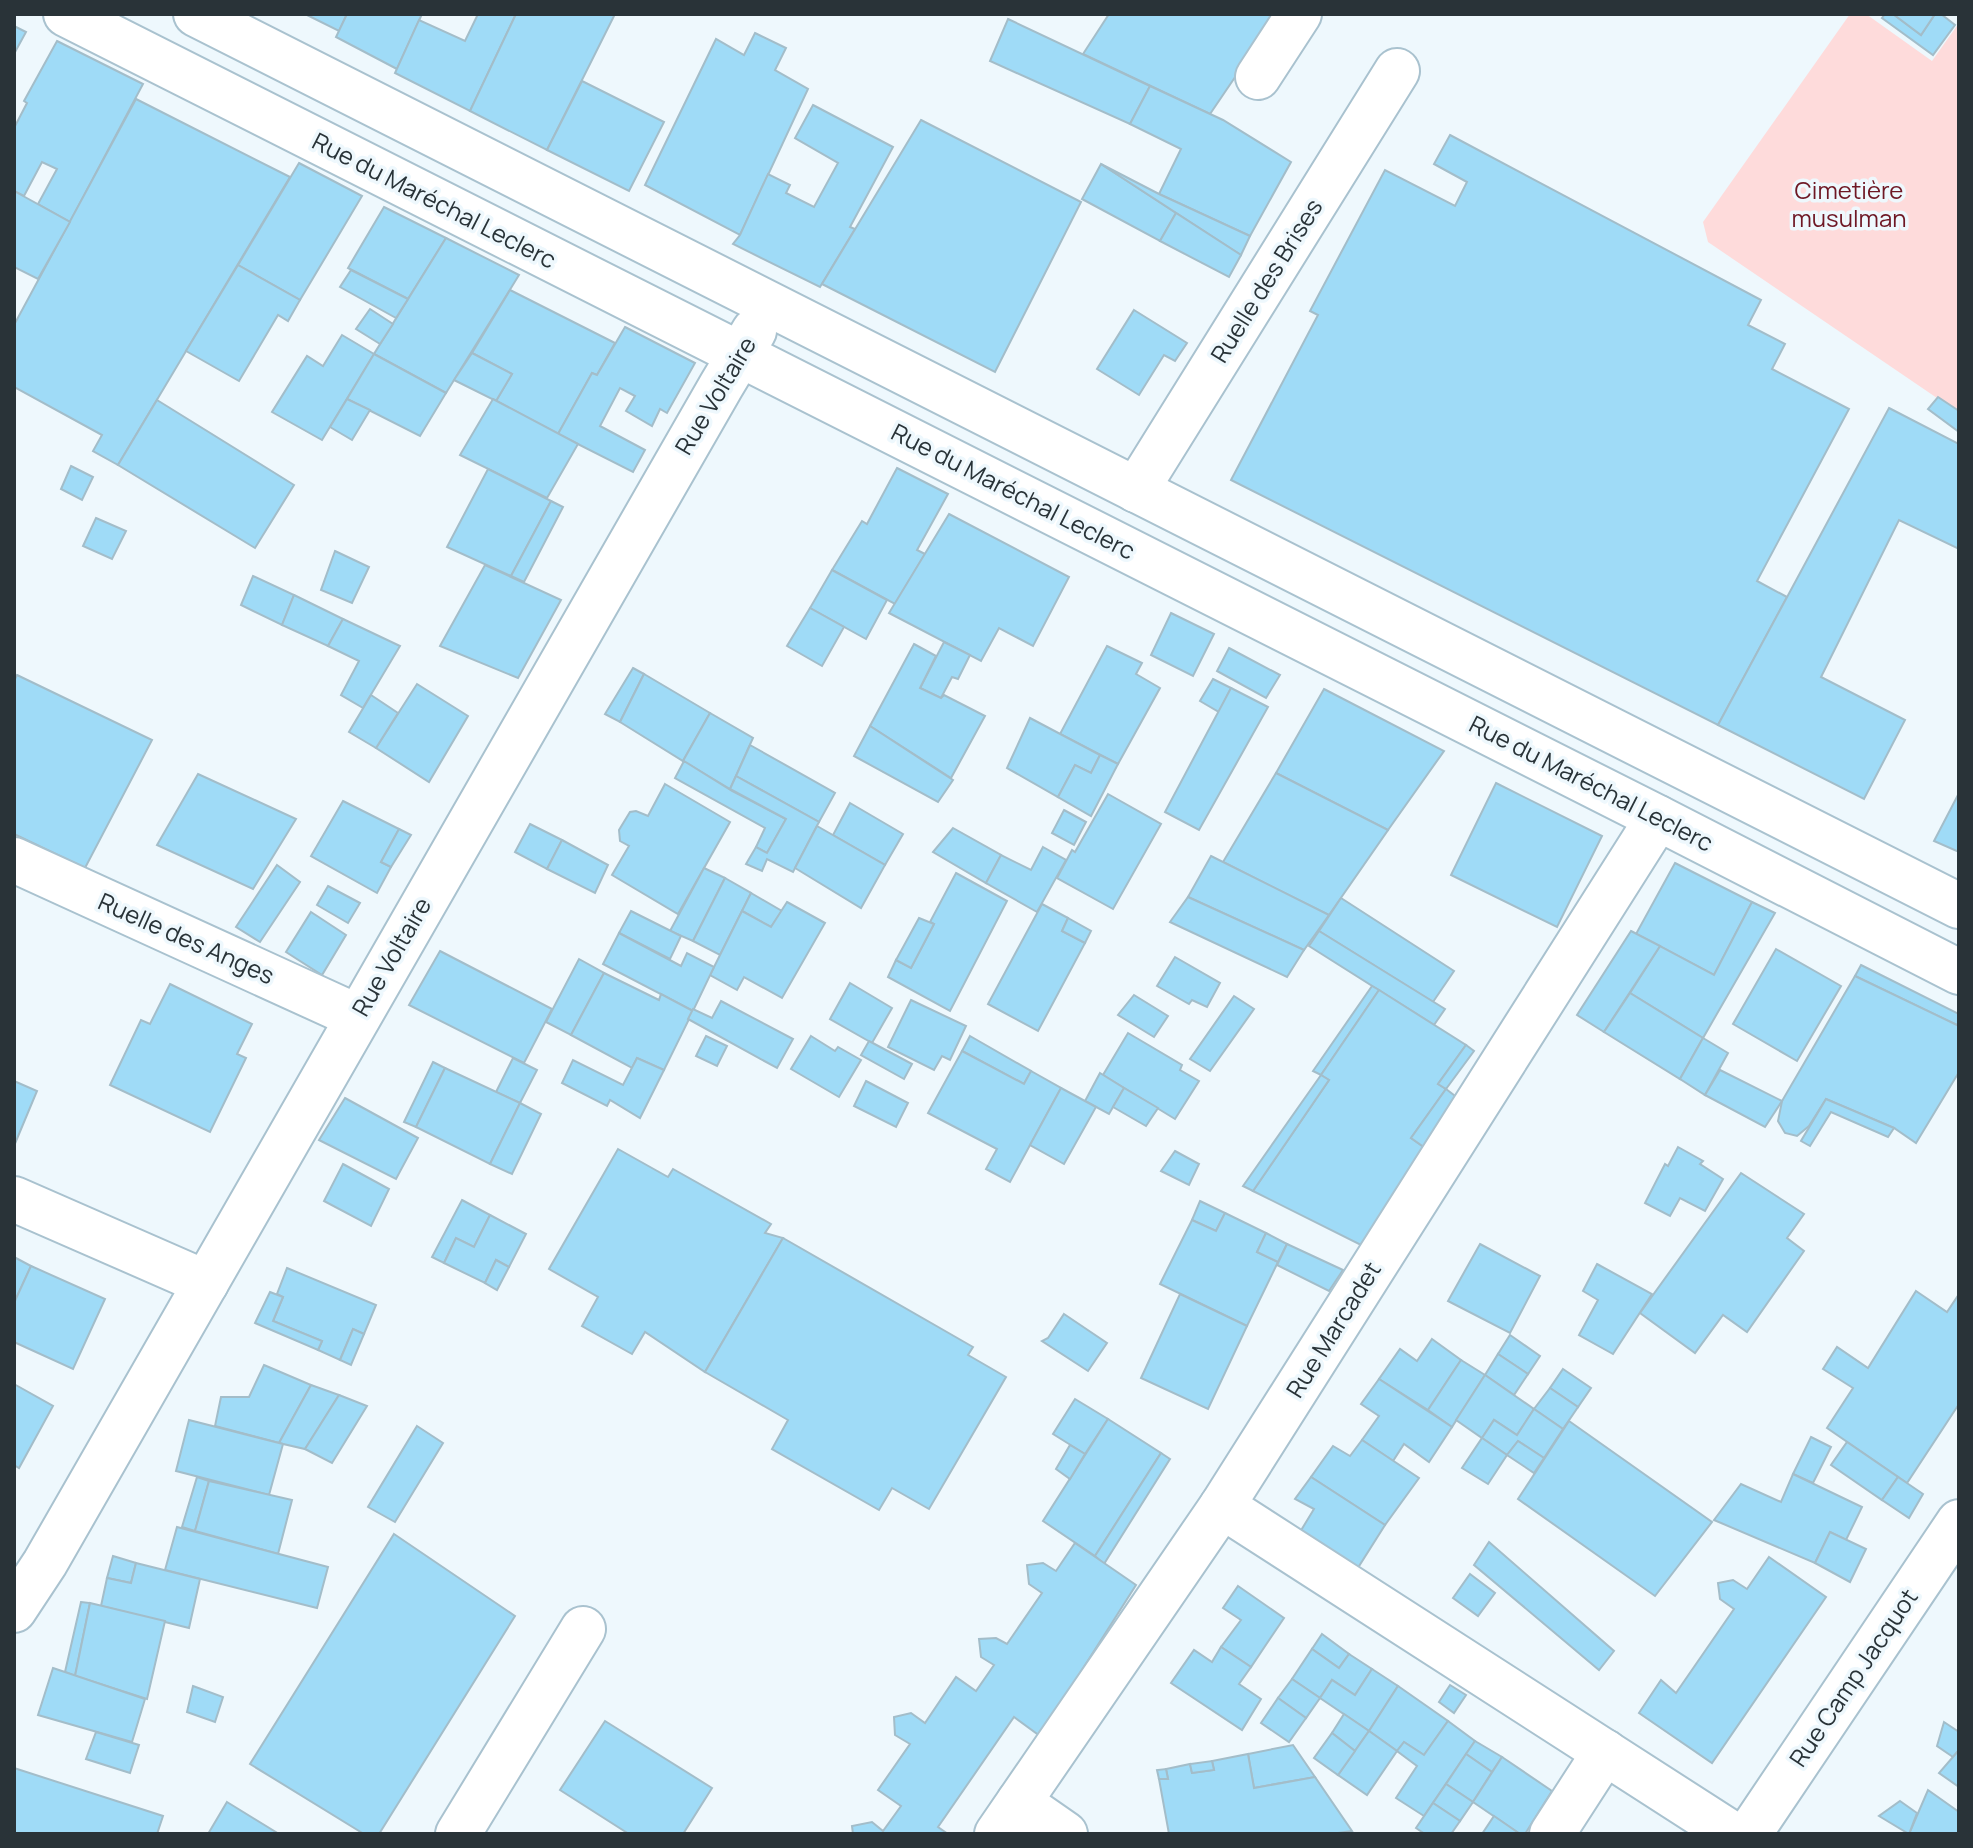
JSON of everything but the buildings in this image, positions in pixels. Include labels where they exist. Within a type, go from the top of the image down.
[{"type":"street","name":"Rue du Maréchal Leclerc","points":[[196,14],[755,330],[1658,818],[1959,972]]},
{"type":"street","points":[[1258,77],[1299,14]]},
{"type":"street","name":"Rue du Maréchal Leclerc","points":[[99,18],[755,330],[1959,941]]},
{"type":"street","name":"Ruelle des Brises","points":[[1136,490],[1397,71]]},
{"type":"street","name":"Rue du Maréchal Leclerc","points":[[755,330],[1136,490],[1959,906]]},
{"type":"street","name":"Rue Voltaire","points":[[14,1610],[29,1556],[206,1283],[755,330]]},
{"type":"street","name":"Rue Marcadet","points":[[1008,1818],[1222,1506],[1658,818]]},
{"type":"street","name":"Ruelle des Anges","points":[[14,860],[358,1017]]},
{"type":"street","points":[[14,1199],[206,1283]]},
{"type":"street","points":[[1222,1506],[1732,1834]]},
{"type":"street","name":"Rue Camp Jacquot","points":[[1749,1834],[1959,1522]]},
{"type":"street","points":[[458,1834],[583,1629]]},
{"type":"street","points":[[1552,1834],[1605,1752]]},
{"type":"street","points":[[1008,1818],[1065,1834]]},
{"type":"green space","name":"Cimetière musulman","points":[[1850,14],[1866,14],[1932,61],[1959,23],[1959,413],[1708,242],[1703,222]]}]
